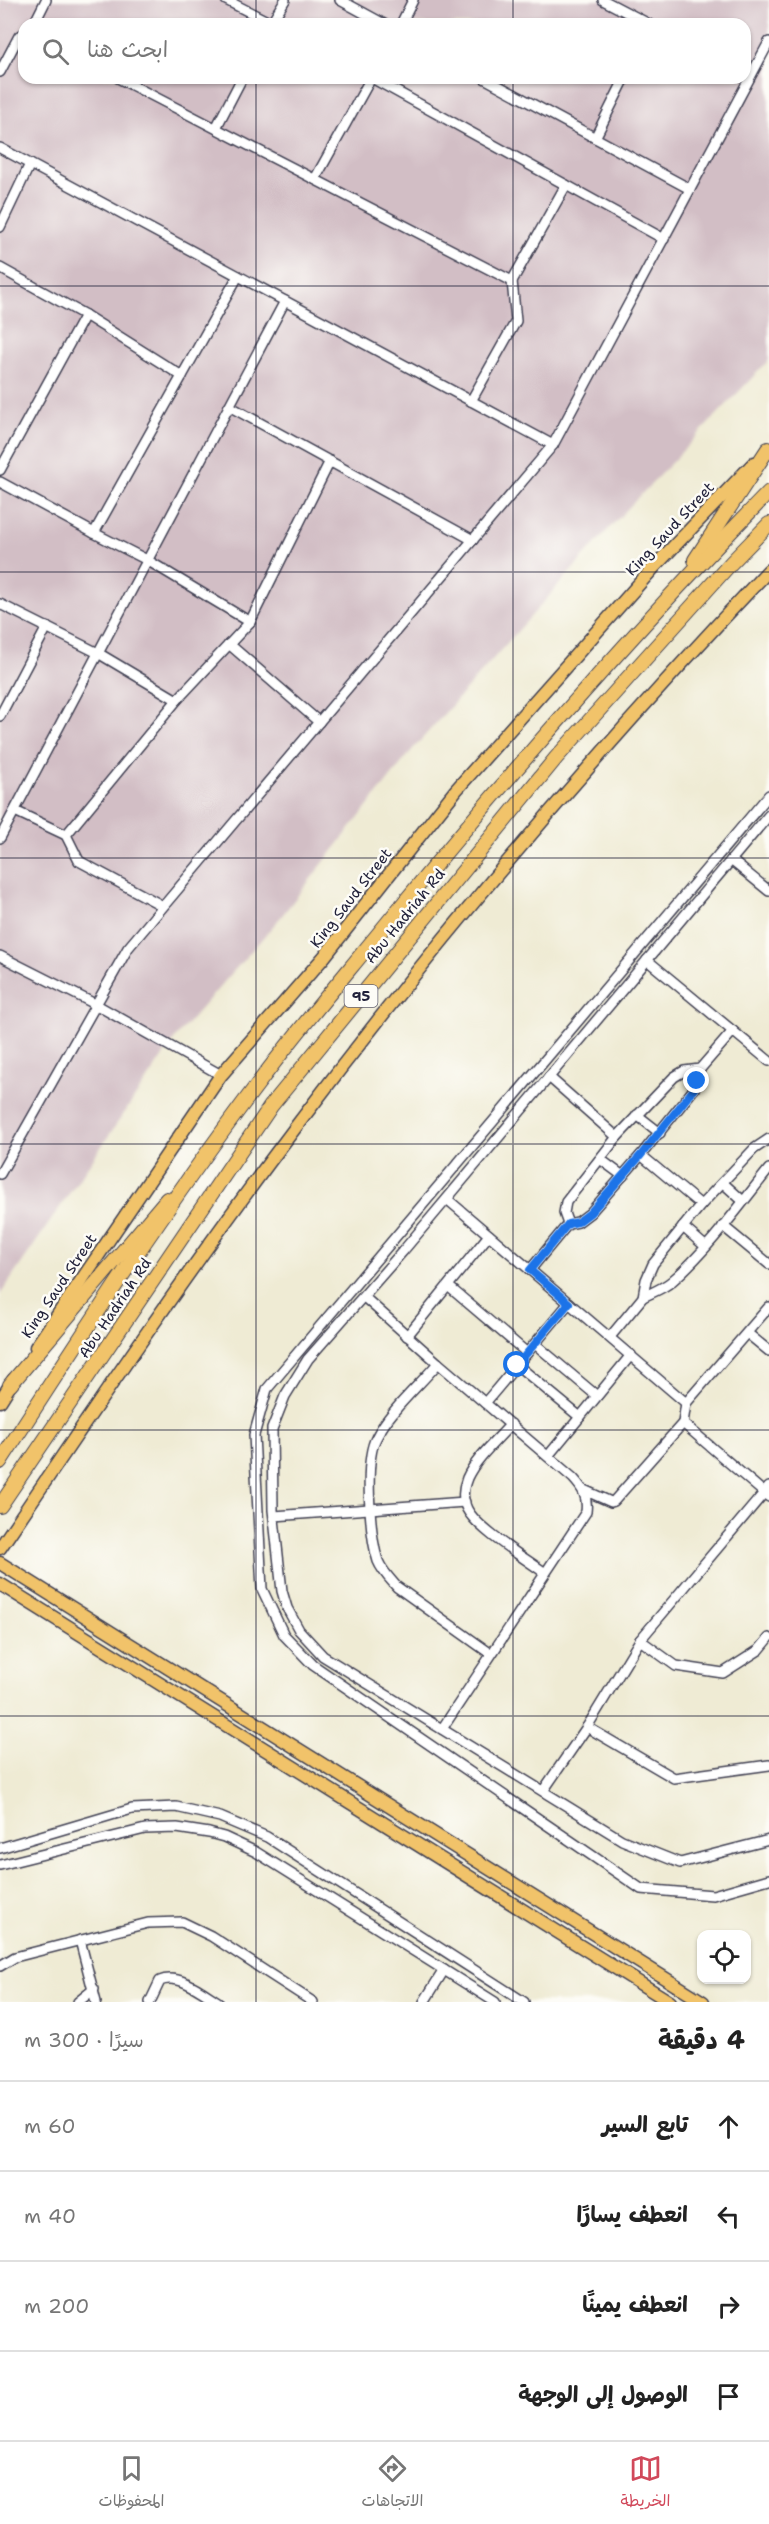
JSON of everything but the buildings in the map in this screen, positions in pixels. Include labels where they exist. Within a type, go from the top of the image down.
[{"type":"highway","points":[[677,586],[768,448]]},
{"type":"highway","name":"Abu Hadriah Rd","points":[[0,1462],[214,1143],[261,1079],[480,810],[677,586],[769,492]]},
{"type":"highway","name":"Abu Hadriah Rd","points":[[0,1506],[271,1106],[556,758],[731,563],[769,524]]},
{"type":"highway","points":[[10,1385],[214,1143]]},
{"type":"main road","name":"King Saud Street","points":[[0,1401],[221,1075],[324,957],[456,790],[655,566],[768,448]]},
{"type":"main road","points":[[0,1548],[154,1321],[238,1205],[302,1118],[463,913],[678,665],[769,570]]},
{"type":"main road","points":[[0,1563],[703,2002]]},
{"type":"main road","points":[[0,1584],[670,2002]]},
{"type":"street","points":[[37,18],[46,0]]},
{"type":"street","points":[[226,0],[260,18]]},
{"type":"street","points":[[274,18],[285,0]]},
{"type":"street","points":[[340,0],[373,18]]},
{"type":"street","points":[[404,18],[413,0]]},
{"type":"street","points":[[603,0],[638,18]]},
{"type":"street","points":[[0,72],[18,38]]},
{"type":"street","points":[[751,75],[769,42]]},
{"type":"street","points":[[130,84],[512,281]]},
{"type":"street","points":[[216,128],[239,84]]},
{"type":"street","points":[[315,179],[369,84]]},
{"type":"street","points":[[383,84],[663,239]]},
{"type":"street","points":[[495,84],[690,189]]},
{"type":"street","points":[[595,138],[622,84]]},
{"type":"street","points":[[0,1174],[128,948],[553,445],[746,84]]},
{"type":"street","points":[[0,148],[553,445]]},
{"type":"street","points":[[0,227],[30,164]]},
{"type":"street","points":[[471,401],[516,321],[512,281],[566,185]]},
{"type":"street","points":[[0,268],[85,315],[182,376]]},
{"type":"street","points":[[94,533],[238,276]]},
{"type":"street","points":[[0,838],[285,301]]},
{"type":"street","points":[[0,470],[85,315]]},
{"type":"street","points":[[229,406],[473,540]]},
{"type":"street","points":[[66,835],[177,700],[250,622],[330,461]]},
{"type":"street","points":[[0,482],[147,560],[250,622]]},
{"type":"street","points":[[0,604],[98,653],[177,700]]},
{"type":"street","points":[[0,716],[47,627]]},
{"type":"street","points":[[229,644],[320,722]]},
{"type":"street","points":[[769,795],[267,1389],[254,1435],[262,1589],[284,1635],[313,1665],[641,1889],[713,1895],[769,1879]]},
{"type":"street","points":[[15,811],[66,835],[79,861],[164,906]]},
{"type":"street","points":[[769,815],[364,1297],[308,1359],[285,1396],[272,1430],[274,1516],[282,1591],[287,1608],[299,1630],[323,1656],[622,1840],[680,1863],[769,1840]]},
{"type":"street","points":[[731,860],[769,891]]},
{"type":"street","points":[[0,956],[95,1004],[221,1075]]},
{"type":"street","points":[[647,960],[769,1061]]},
{"type":"street","points":[[530,1270],[568,1224],[584,1218],[660,1133],[694,1089],[700,1069],[733,1031]]},
{"type":"street","points":[[568,1224],[564,1213],[566,1202],[617,1137],[674,1077],[684,1071],[700,1069]]},
{"type":"street","points":[[549,1077],[617,1137]]},
{"type":"street","points":[[637,1114],[660,1133]]},
{"type":"street","points":[[643,1297],[646,1280],[653,1264],[702,1205],[754,1149],[769,1139]]},
{"type":"street","points":[[641,1155],[702,1205]]},
{"type":"street","points":[[600,1159],[623,1176]]},
{"type":"street","points":[[610,1337],[643,1297],[671,1282],[705,1246],[769,1168]]},
{"type":"street","points":[[723,1183],[743,1201]]},
{"type":"street","points":[[447,1199],[687,1403]]},
{"type":"street","points":[[723,1226],[769,1264]]},
{"type":"street","points":[[683,1227],[705,1246]]},
{"type":"street","points":[[407,1336],[489,1235]]},
{"type":"street","points":[[448,1286],[527,1353]]},
{"type":"street","points":[[364,1297],[548,1456],[584,1490],[611,1502],[683,1423],[687,1403],[769,1307]]},
{"type":"street","points":[[485,1403],[569,1303]]},
{"type":"street","points":[[747,1333],[769,1351]]},
{"type":"street","points":[[534,1344],[597,1396]]},
{"type":"street","points":[[548,1456],[631,1355]]},
{"type":"street","points":[[438,1363],[385,1424],[375,1439],[370,1456],[370,1510],[379,1561],[386,1576],[397,1587],[491,1654]]},
{"type":"street","points":[[517,1365],[580,1417]]},
{"type":"street","points":[[543,1791],[587,1727],[640,1640],[767,1493],[683,1423]]},
{"type":"street","points":[[511,1424],[467,1478],[463,1494],[467,1509],[478,1523],[545,1573]]},
{"type":"street","points":[[442,1729],[586,1512],[588,1501],[584,1490]]},
{"type":"street","points":[[274,1516],[465,1502]]},
{"type":"street","points":[[640,1640],[676,1666],[723,1673],[759,1650],[769,1638]]},
{"type":"street","points":[[587,1727],[674,1778],[769,1765]]},
{"type":"street","points":[[0,1848],[132,1809],[176,1807],[220,1817],[267,1838],[524,2002]]},
{"type":"street","points":[[0,1865],[145,1829],[177,1828],[224,1837],[256,1852],[495,2002]]},
{"type":"street","points":[[0,1966],[15,1957],[148,1923],[182,1922],[211,1936],[301,1999],[312,2002]]},
{"type":"street","points":[[80,1940],[96,2002]]},
{"type":"street","points":[[424,2002],[444,1970]]},
{"type":"street","points":[[150,2002],[160,1981],[168,1978],[179,1980],[218,2002]]},
{"type":"street","points":[[78,2002],[94,1989]]},
{"type":"shaded area","points":[[0,0],[769,0],[769,360],[613,524],[412,750],[280,918],[176,1037],[0,1295]]},
{"type":"route","points":[[517,1365],[569,1303],[530,1270],[568,1224],[578,1222],[590,1213],[623,1176],[660,1133],[694,1089],[697,1081]]}]
